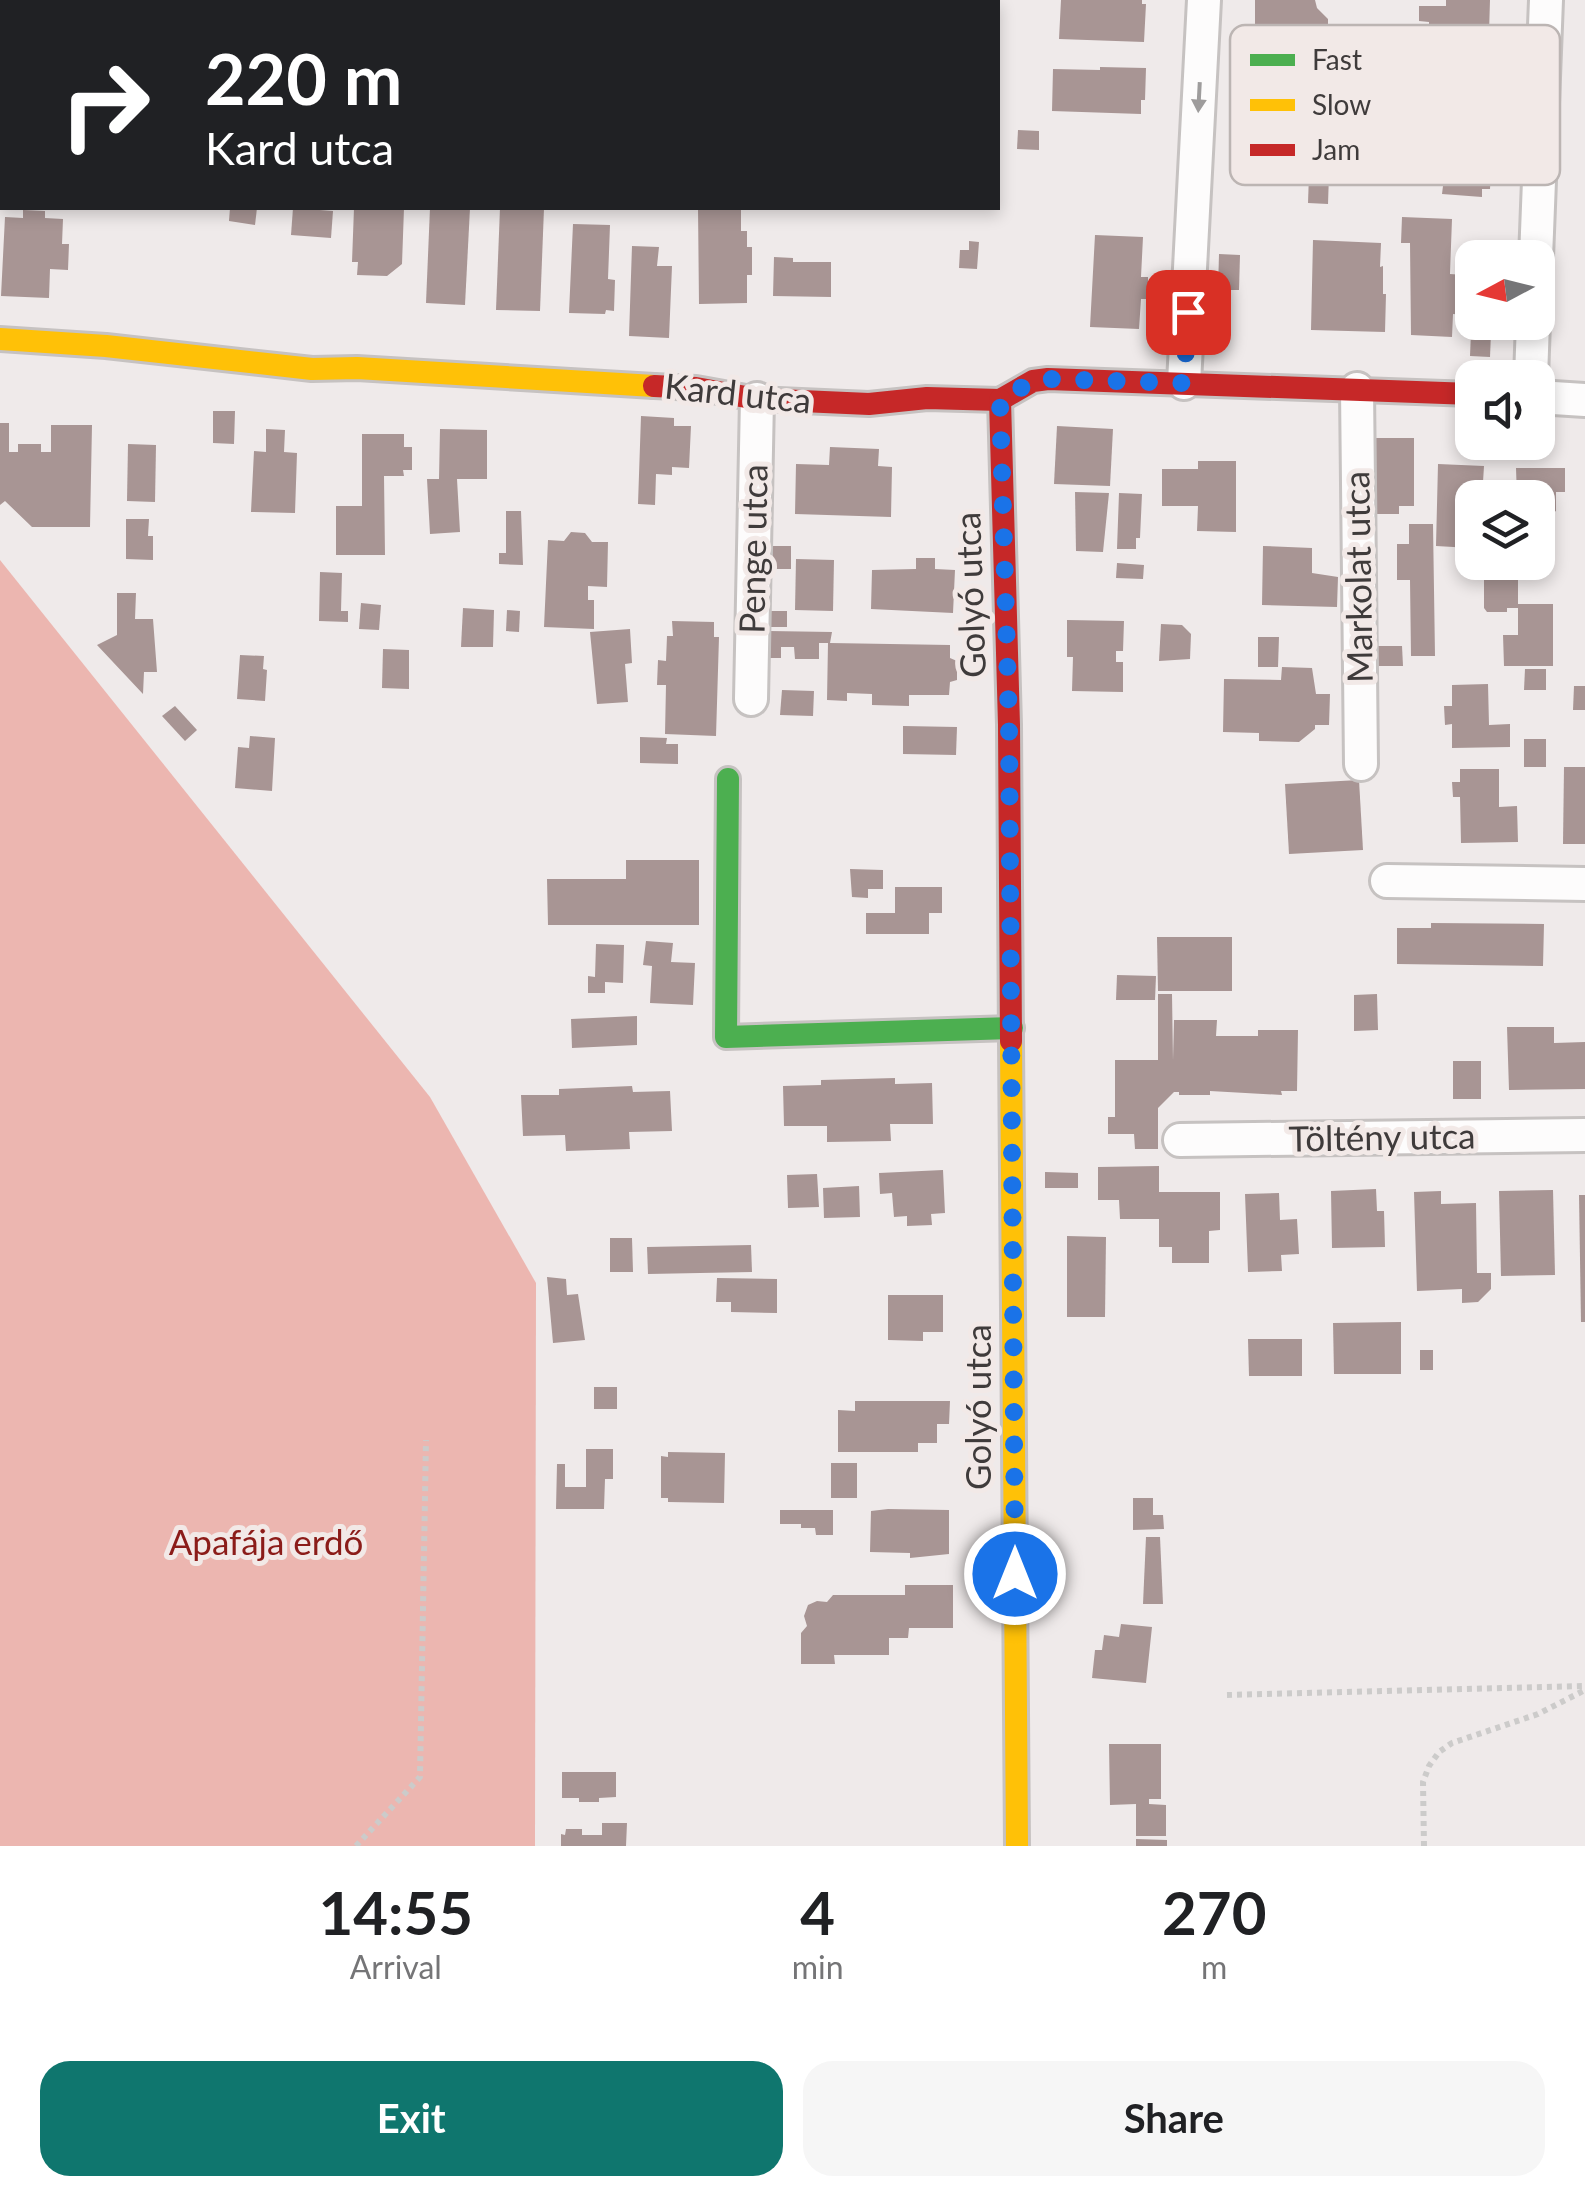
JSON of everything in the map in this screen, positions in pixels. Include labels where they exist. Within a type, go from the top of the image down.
[{"type":"street","points":[[1184,383],[1204,0]]},
{"type":"street","points":[[1545,25],[1546,0]]},
{"type":"street","points":[[1537,240],[1539,185]]},
{"type":"street","name":"Kard utca","points":[[0,338],[312,369],[357,368],[696,388],[757,399],[836,404],[928,398],[1000,400],[1033,381],[1048,379],[1455,393]]},
{"type":"street","name":"Markolat utca","points":[[1358,389],[1362,764]]},
{"type":"street","points":[[1555,398],[1585,400]]},
{"type":"street","name":"Penge utca","points":[[751,699],[757,399]]},
{"type":"street","name":"Golyó utca","points":[[1000,400],[1009,725],[1017,1846]]},
{"type":"street","points":[[728,779],[726,1037],[1012,1028]]},
{"type":"street","points":[[1388,881],[1585,884]]},
{"type":"street","name":"Töltény utca","points":[[1180,1140],[1585,1135]]},
{"type":"path","points":[[356,1846],[420,1777],[426,1440]]},
{"type":"path","points":[[1227,1695],[1585,1689]]},
{"type":"path","points":[[1424,1846],[1423,1782],[1440,1752],[1452,1743],[1538,1714],[1585,1689]]},
{"type":"green space","name":"Apafája erdő","points":[[0,560],[430,1097],[536,1283],[535,1846],[0,1846]]},
{"type":"building","points":[[1061,0],[1142,0],[1146,4],[1144,42],[1059,39]]},
{"type":"building","points":[[1255,0],[1315,0],[1328,19],[1328,25],[1255,25]]},
{"type":"building","points":[[1446,0],[1490,0],[1489,25],[1429,25],[1419,21],[1419,6],[1446,6]]},
{"type":"building","points":[[1146,68],[1141,114],[1052,111],[1053,69]]},
{"type":"building","points":[[1018,130],[1039,131],[1039,150],[1017,149]]},
{"type":"building","points":[[1309,185],[1329,185],[1328,204],[1308,203]]},
{"type":"building","points":[[1416,185],[1490,185],[1490,189],[1482,189],[1482,197],[1442,194],[1443,186]]},
{"type":"building","points":[[23,210],[45,211],[45,218],[63,219],[62,244],[69,244],[68,270],[50,269],[49,298],[1,296],[5,217],[23,218]]},
{"type":"building","points":[[230,210],[257,210],[255,225],[229,221]]},
{"type":"building","points":[[293,210],[333,211],[331,238],[291,235]]},
{"type":"building","points":[[354,210],[404,210],[402,264],[387,276],[357,275],[358,262],[352,262]]},
{"type":"building","points":[[430,210],[470,210],[465,305],[426,303]]},
{"type":"building","points":[[500,210],[544,210],[540,311],[496,310]]},
{"type":"building","points":[[698,210],[741,210],[741,231],[747,231],[747,247],[752,247],[747,303],[699,304]]},
{"type":"building","points":[[1402,217],[1452,219],[1452,337],[1411,335],[1410,243],[1401,243]]},
{"type":"building","points":[[573,224],[610,225],[608,279],[615,280],[614,311],[569,313]]},
{"type":"building","points":[[1095,235],[1143,237],[1141,277],[1148,277],[1148,299],[1141,299],[1139,329],[1090,327]]},
{"type":"building","points":[[1313,240],[1381,243],[1385,332],[1311,330]]},
{"type":"building","points":[[969,241],[979,242],[977,269],[959,268],[960,250],[969,250]]},
{"type":"building","points":[[632,246],[659,247],[657,266],[672,266],[669,338],[629,336]]},
{"type":"building","points":[[1219,254],[1240,255],[1239,290],[1218,290]]},
{"type":"building","points":[[774,257],[793,258],[793,262],[831,262],[831,297],[773,296]]},
{"type":"building","points":[[1471,340],[1491,340],[1490,357],[1470,356]]},
{"type":"building","points":[[213,411],[235,411],[234,444],[213,443]]},
{"type":"building","points":[[641,416],[674,418],[674,426],[691,426],[689,468],[672,467],[672,475],[656,474],[655,505],[638,504]]},
{"type":"building","points":[[0,423],[9,423],[9,452],[18,452],[18,444],[41,444],[41,452],[51,452],[51,425],[92,425],[90,527],[32,527],[5,501],[0,505]]},
{"type":"building","points":[[1057,426],[1113,429],[1110,486],[1054,484]]},
{"type":"building","points":[[266,429],[285,430],[284,452],[297,453],[295,513],[251,512],[254,451],[266,452]]},
{"type":"building","points":[[440,429],[487,430],[487,479],[457,479],[460,532],[430,534],[427,479],[439,479]]},
{"type":"building","points":[[362,434],[404,434],[404,447],[412,447],[412,470],[403,470],[404,476],[384,476],[385,555],[336,555],[336,506],[362,506]]},
{"type":"building","points":[[1370,438],[1414,438],[1414,506],[1399,506],[1399,514],[1369,514]]},
{"type":"building","points":[[128,444],[156,445],[155,502],[127,501]]},
{"type":"building","points":[[830,447],[879,449],[878,466],[892,467],[891,517],[795,514],[796,464],[829,465]]},
{"type":"building","points":[[1198,461],[1236,461],[1236,532],[1197,531],[1198,506],[1162,506],[1162,469],[1198,469]]},
{"type":"building","points":[[1438,464],[1484,466],[1483,480],[1455,480],[1455,547],[1436,546]]},
{"type":"building","points":[[1516,468],[1565,468],[1565,492],[1556,492],[1556,511],[1555,480],[1516,480]]},
{"type":"building","points":[[1075,492],[1109,493],[1103,552],[1076,551]]},
{"type":"building","points":[[1119,493],[1142,494],[1136,549],[1117,549]]},
{"type":"building","points":[[506,511],[521,511],[523,565],[499,564],[499,553],[506,553]]},
{"type":"building","points":[[126,519],[149,519],[153,560],[126,559]]},
{"type":"building","points":[[1409,524],[1433,524],[1435,656],[1411,656],[1410,580],[1397,580],[1397,544],[1409,544]]},
{"type":"building","points":[[571,532],[585,533],[592,542],[608,542],[607,587],[588,586],[588,600],[594,600],[594,629],[544,627],[548,540],[564,541]]},
{"type":"building","points":[[771,546],[791,546],[791,569],[771,569]]},
{"type":"building","points":[[1263,546],[1312,548],[1312,573],[1338,577],[1337,607],[1262,605]]},
{"type":"building","points":[[916,558],[935,558],[935,569],[955,570],[953,613],[871,609],[872,570],[916,569]]},
{"type":"building","points":[[796,559],[834,560],[833,611],[795,610]]},
{"type":"building","points":[[1117,563],[1144,565],[1143,579],[1116,578]]},
{"type":"building","points":[[320,572],[342,573],[341,611],[348,611],[348,622],[319,621]]},
{"type":"building","points":[[1484,580],[1518,580],[1518,604],[1553,604],[1553,666],[1504,666],[1503,635],[1518,635],[1518,608],[1487,612]]},
{"type":"building","points":[[117,593],[136,593],[135,619],[153,619],[157,672],[144,672],[143,694],[97,645],[117,635]]},
{"type":"building","points":[[361,603],[381,605],[379,630],[359,629]]},
{"type":"building","points":[[463,608],[494,610],[493,647],[461,647]]},
{"type":"building","points":[[507,610],[520,611],[519,632],[506,631]]},
{"type":"building","points":[[771,611],[787,611],[787,627],[771,627]]},
{"type":"building","points":[[1067,620],[1124,621],[1123,651],[1116,651],[1116,662],[1123,662],[1123,692],[1072,691],[1073,657],[1067,657]]},
{"type":"building","points":[[672,621],[714,622],[714,637],[719,637],[716,736],[665,734],[666,685],[657,685],[658,660],[666,661],[667,636],[673,636]]},
{"type":"building","points":[[1161,624],[1182,625],[1191,634],[1190,659],[1159,661]]},
{"type":"building","points":[[630,629],[632,663],[625,664],[628,702],[597,704],[590,632]]},
{"type":"building","points":[[769,631],[832,632],[830,643],[950,645],[950,658],[957,661],[957,680],[950,682],[949,695],[909,695],[909,706],[872,705],[872,694],[847,693],[847,701],[827,700],[828,643],[819,643],[819,659],[795,659],[794,647],[781,647],[781,658],[768,658]]},
{"type":"building","points":[[1258,637],[1279,637],[1278,667],[1258,667]]},
{"type":"building","points":[[1376,646],[1402,646],[1403,666],[1376,666]]},
{"type":"building","points":[[383,649],[409,650],[409,689],[382,688]]},
{"type":"building","points":[[240,655],[264,656],[265,701],[237,699]]},
{"type":"building","points":[[1282,667],[1312,668],[1316,694],[1330,694],[1329,725],[1315,725],[1299,742],[1259,741],[1259,733],[1223,732],[1224,679],[1281,680]]},
{"type":"building","points":[[1525,669],[1546,669],[1546,690],[1524,690]]},
{"type":"building","points":[[1488,684],[1489,725],[1510,724],[1510,747],[1452,748],[1452,724],[1445,725],[1444,706],[1452,706],[1452,685]]},
{"type":"building","points":[[1574,686],[1585,686],[1585,710],[1573,710]]},
{"type":"building","points":[[782,690],[814,691],[813,716],[780,715]]},
{"type":"building","points":[[175,706],[197,730],[185,741],[162,716]]},
{"type":"building","points":[[903,726],[957,727],[956,755],[903,754]]},
{"type":"building","points":[[250,736],[275,738],[272,791],[235,788],[238,747],[249,748]]},
{"type":"building","points":[[640,737],[667,738],[666,744],[678,744],[678,764],[640,763]]},
{"type":"building","points":[[1524,739],[1546,739],[1546,767],[1524,767]]},
{"type":"building","points":[[1564,767],[1585,767],[1585,844],[1563,844]]},
{"type":"building","points":[[1460,769],[1499,769],[1499,807],[1517,806],[1518,842],[1461,843],[1460,797],[1453,797],[1452,782],[1460,782]]},
{"type":"building","points":[[1359,780],[1363,850],[1289,854],[1285,784]]},
{"type":"building","points":[[626,860],[699,860],[699,925],[548,925],[547,879],[626,879]]},
{"type":"building","points":[[850,869],[883,870],[883,889],[868,889],[868,898],[852,897]]},
{"type":"building","points":[[895,887],[942,887],[942,913],[929,913],[929,934],[866,934],[866,913],[895,913]]},
{"type":"building","points":[[1431,923],[1544,924],[1543,966],[1397,964],[1397,928],[1431,928]]},
{"type":"building","points":[[1157,937],[1232,937],[1232,991],[1158,991]]},
{"type":"building","points":[[646,941],[673,943],[671,962],[695,963],[693,1005],[650,1003],[652,966],[643,965]]},
{"type":"building","points":[[596,944],[624,945],[623,983],[605,982],[605,993],[588,993],[588,976],[595,977]]},
{"type":"building","points":[[1117,975],[1156,976],[1155,1000],[1116,1000]]},
{"type":"building","points":[[1158,994],[1172,994],[1173,1060],[1174,1020],[1217,1020],[1216,1036],[1258,1036],[1258,1030],[1298,1030],[1297,1091],[1281,1091],[1282,1095],[1174,1092],[1158,1108],[1158,1149],[1135,1149],[1134,1134],[1108,1134],[1108,1117],[1115,1117],[1115,1060],[1158,1060]]},
{"type":"building","points":[[1377,994],[1378,1030],[1354,1031],[1354,995]]},
{"type":"building","points":[[637,1016],[637,1045],[572,1048],[571,1019]]},
{"type":"building","points":[[1507,1027],[1554,1027],[1554,1043],[1585,1042],[1585,1089],[1509,1090]]},
{"type":"building","points":[[1453,1061],[1481,1061],[1481,1099],[1453,1099]]},
{"type":"building","points":[[895,1078],[895,1084],[932,1083],[933,1124],[890,1124],[891,1141],[827,1142],[827,1126],[784,1126],[783,1086],[821,1085],[821,1080]]},
{"type":"building","points":[[632,1086],[633,1092],[670,1091],[672,1131],[629,1132],[630,1149],[566,1151],[565,1135],[523,1136],[521,1095],[559,1095],[559,1089]]},
{"type":"building","points":[[1159,1166],[1159,1192],[1220,1192],[1220,1230],[1209,1231],[1209,1263],[1172,1263],[1172,1247],[1159,1247],[1159,1219],[1120,1219],[1119,1200],[1098,1200],[1098,1167]]},
{"type":"building","points":[[943,1170],[945,1213],[931,1214],[932,1225],[907,1226],[907,1216],[894,1217],[892,1193],[880,1194],[879,1173]]},
{"type":"building","points":[[1045,1172],[1078,1173],[1078,1188],[1045,1188]]},
{"type":"building","points":[[817,1174],[819,1207],[788,1208],[787,1175]]},
{"type":"building","points":[[859,1186],[860,1217],[824,1218],[823,1188]]},
{"type":"building","points":[[1376,1189],[1377,1211],[1384,1211],[1385,1247],[1332,1248],[1331,1191]]},
{"type":"building","points":[[1553,1190],[1555,1275],[1501,1276],[1499,1191]]},
{"type":"building","points":[[1441,1191],[1441,1204],[1476,1203],[1477,1273],[1491,1273],[1491,1289],[1478,1302],[1462,1303],[1462,1289],[1417,1291],[1414,1192]]},
{"type":"building","points":[[1279,1193],[1280,1220],[1297,1219],[1299,1254],[1281,1255],[1282,1271],[1248,1272],[1245,1194]]},
{"type":"building","points":[[1579,1195],[1585,1195],[1585,1322],[1581,1322]]},
{"type":"building","points":[[1067,1236],[1106,1237],[1105,1317],[1067,1317]]},
{"type":"building","points":[[610,1238],[632,1238],[633,1272],[610,1272]]},
{"type":"building","points":[[751,1245],[752,1272],[648,1274],[647,1247]]},
{"type":"building","points":[[547,1277],[566,1279],[567,1295],[578,1294],[585,1340],[553,1343]]},
{"type":"building","points":[[717,1278],[777,1279],[777,1313],[731,1312],[731,1302],[716,1302]]},
{"type":"building","points":[[888,1295],[943,1295],[943,1332],[923,1332],[923,1341],[888,1340]]},
{"type":"building","points":[[1401,1322],[1401,1374],[1334,1374],[1333,1323]]},
{"type":"building","points":[[1248,1339],[1302,1339],[1302,1376],[1249,1376]]},
{"type":"building","points":[[1420,1350],[1433,1350],[1433,1370],[1420,1370]]},
{"type":"building","points":[[594,1387],[617,1387],[617,1409],[594,1409]]},
{"type":"building","points":[[855,1401],[950,1401],[949,1424],[937,1424],[937,1443],[918,1443],[918,1452],[838,1452],[838,1410],[855,1411]]},
{"type":"building","points":[[586,1449],[613,1449],[613,1479],[605,1479],[604,1509],[556,1509],[557,1464],[565,1464],[565,1487],[586,1487]]},
{"type":"building","points":[[668,1452],[725,1453],[724,1503],[668,1502],[668,1498],[661,1498],[661,1456],[668,1457]]},
{"type":"building","points":[[831,1463],[857,1463],[857,1498],[831,1498]]},
{"type":"building","points":[[1133,1498],[1153,1498],[1153,1515],[1163,1515],[1164,1529],[1133,1530]]},
{"type":"building","points":[[780,1510],[833,1510],[833,1535],[816,1535],[815,1528],[801,1528],[801,1524],[780,1524]]},
{"type":"building","points":[[949,1510],[949,1554],[910,1558],[910,1553],[870,1552],[871,1511]]},
{"type":"building","points":[[1146,1537],[1160,1537],[1163,1604],[1143,1604]]},
{"type":"building","points":[[905,1585],[953,1585],[953,1628],[909,1628],[908,1638],[889,1638],[889,1655],[834,1655],[835,1664],[801,1664],[801,1633],[807,1626],[804,1616],[808,1605],[827,1602],[833,1595],[905,1595]]},
{"type":"building","points":[[1121,1624],[1152,1627],[1146,1683],[1092,1678],[1095,1650],[1102,1650],[1104,1635],[1119,1637]]},
{"type":"building","points":[[1109,1744],[1161,1744],[1161,1799],[1149,1799],[1149,1804],[1166,1805],[1166,1836],[1136,1836],[1136,1804],[1110,1805]]},
{"type":"building","points":[[562,1772],[616,1772],[616,1797],[599,1798],[599,1802],[562,1798]]},
{"type":"building","points":[[602,1823],[627,1823],[626,1846],[561,1846],[561,1834],[565,1835],[566,1829],[582,1829],[582,1835],[602,1835]]},
{"type":"building","points":[[1136,1839],[1167,1840],[1167,1846],[1136,1846]]},
{"type":"traffic: fast","points":[[728,779],[726,1037],[1012,1028]]},
{"type":"traffic: slow","points":[[0,339],[106,346],[312,369],[357,368],[654,386]]},
{"type":"traffic: slow","points":[[1011,1041],[1017,1846]]},
{"type":"traffic: jam","points":[[654,386],[696,388],[757,399],[869,404],[927,398],[1000,400],[1033,381],[1048,379],[1455,393]]},
{"type":"traffic: jam","points":[[1000,400],[1009,725],[1011,1041]]},
{"type":"route","points":[[1015,1574],[1009,725],[1000,400],[1033,381],[1048,379],[1184,383],[1188,312]]}]
